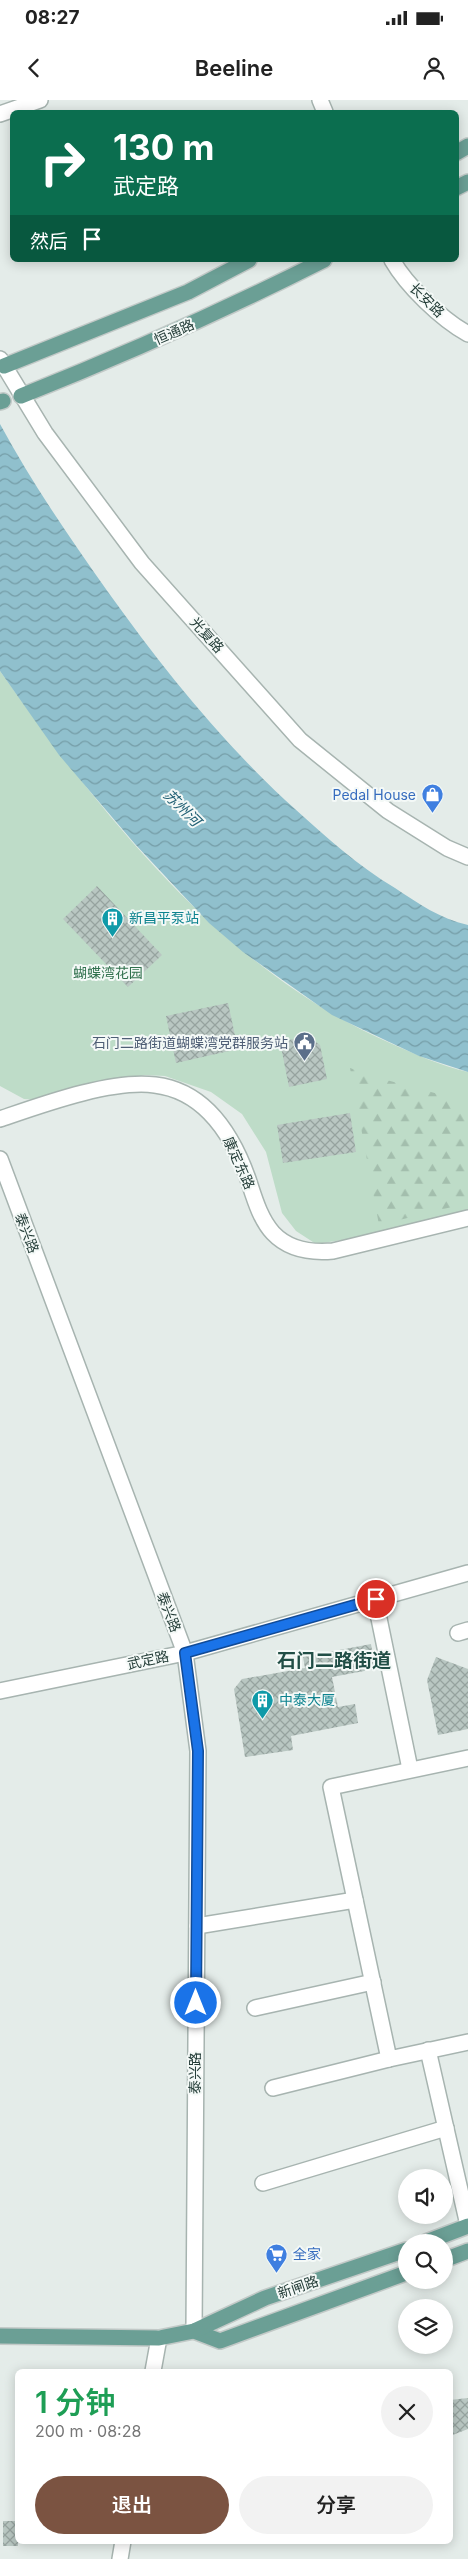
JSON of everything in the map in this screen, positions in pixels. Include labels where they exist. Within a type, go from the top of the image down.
[{"type":"main road","points":[[1,364],[188,292],[245,262]]},
{"type":"main road","name":"恒通路","points":[[21,396],[110,360],[234,305],[320,262]]},
{"type":"main road","points":[[447,2234],[468,2226]]},
{"type":"main road","points":[[453,2257],[468,2251]]},
{"type":"main road","name":"新闸路","points":[[0,2336],[159,2338],[194,2331],[265,2298],[398,2253]]},
{"type":"main road","name":"新闸路","points":[[194,2331],[220,2341],[398,2276]]},
{"type":"street","points":[[11,110],[40,100]]},
{"type":"street","name":"长安路","points":[[393,262],[401,275],[448,320],[468,334]]},
{"type":"street","name":"光复路","points":[[1,364],[45,432],[142,563],[300,740],[388,811],[447,848],[468,857]]},
{"type":"street","points":[[2,401],[21,396]]},
{"type":"street","name":"康定东路","points":[[0,1119],[81,1095],[126,1086],[154,1084],[179,1090],[201,1102],[218,1119],[231,1141],[245,1172],[258,1208],[274,1233],[297,1248],[313,1253],[333,1251],[468,1218]]},
{"type":"street","name":"泰兴路","points":[[0,1159],[185,1653],[198,1751],[194,2331]]},
{"type":"street","name":"武定路","points":[[0,1691],[185,1653],[468,1573]]},
{"type":"street","points":[[376,1599],[410,1770]]},
{"type":"street","points":[[389,2059],[331,1787],[468,1758]]},
{"type":"street","points":[[196,1926],[355,1900]]},
{"type":"street","points":[[255,2008],[373,1982]]},
{"type":"street","points":[[273,2088],[389,2059],[468,2042]]},
{"type":"street","points":[[428,2050],[468,2226]]},
{"type":"street","points":[[263,2183],[446,2128]]},
{"type":"street","points":[[153,2369],[159,2338]]},
{"type":"street","points":[[120,2559],[122,2544]]},
{"type":"green space","name":"蝴蝶湾花园","points":[[0,671],[39,726],[125,833],[171,884],[220,931],[273,974],[330,1012],[390,1043],[438,1063],[468,1072],[468,1212],[381,1234],[316,1244],[296,1231],[282,1213],[266,1152],[242,1114],[211,1092],[165,1076],[145,1075],[41,1100],[24,1099],[0,1086]]},
{"type":"green space","points":[[350,1068],[379,1078],[468,1102],[468,1203],[379,1225]]},
{"type":"water","name":"苏州河","points":[[0,424],[51,509],[108,592],[173,678],[243,759],[307,820],[368,870],[430,910],[448,919],[468,925],[468,1072],[419,1056],[332,1015],[243,952],[209,923],[135,844],[59,755],[0,671]]},
{"type":"building","name":"新昌平泵站","points":[[97,886],[162,955],[128,987],[63,919]]},
{"type":"building","points":[[228,1003],[238,1049],[176,1063],[166,1016]]},
{"type":"building","name":"石门二路街道蝴蝶湾党群服务站","points":[[308,1036],[320,1045],[327,1079],[289,1087],[280,1042]]},
{"type":"building","points":[[350,1113],[356,1152],[283,1163],[277,1125]]},
{"type":"building","points":[[371,1644],[375,1669],[332,1677],[338,1707],[355,1704],[358,1723],[291,1736],[293,1750],[245,1757],[234,1689],[242,1679],[305,1668],[303,1657]]},
{"type":"building","points":[[436,1657],[468,1669],[468,1729],[438,1735],[427,1680]]},
{"type":"building","points":[[468,2398],[468,2429],[453,2435],[453,2400]]},
{"type":"building","points":[[3,2521],[15,2521],[15,2544],[18,2544],[18,2546],[3,2546]]},
{"type":"place","name":"Pedal House","points":[[432,814]]},
{"type":"place","name":"新昌平泵站","points":[[113,937]]},
{"type":"place","name":"石门二路街道蝴蝶湾党群服务站","points":[[304,1062]]},
{"type":"place","name":"中泰大厦","points":[[263,1719]]},
{"type":"place","name":"全家","points":[[277,2273]]},
{"type":"district","name":"石门二路街道","points":[[334,1660]]},
{"type":"route","points":[[196,2003],[198,1751],[185,1653],[376,1599]]}]
